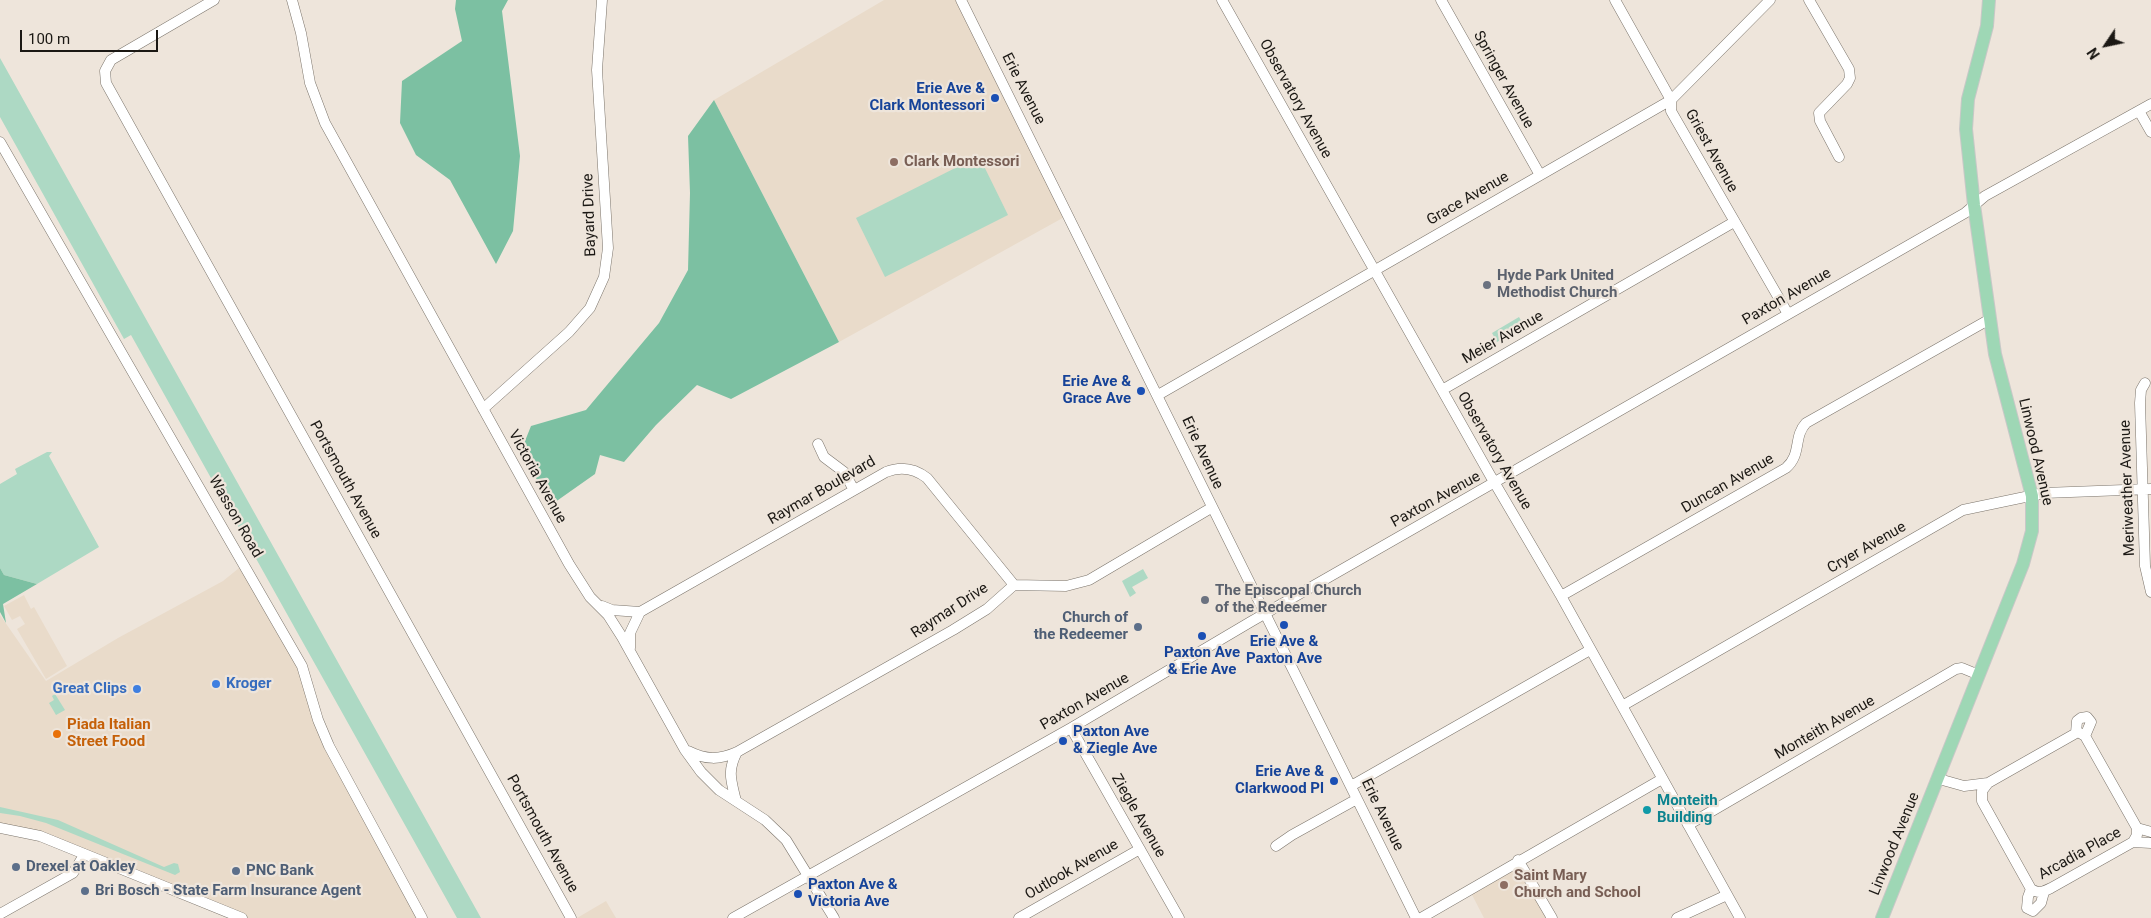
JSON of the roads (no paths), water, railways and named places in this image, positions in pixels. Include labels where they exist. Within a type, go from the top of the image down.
[{"type":"main road","name":"Linwood Avenue","points":[[1882,918],[1939,779],[2028,549],[2034,518],[2032,496],[1995,354],[1974,205],[1966,116],[1968,99],[1988,26],[1989,0]]},
{"type":"street","name":"Portsmouth Avenue","points":[[214,0],[114,58],[107,65],[105,71],[106,83],[571,918]]},
{"type":"street","name":"Victoria Avenue","points":[[292,0],[299,25],[310,83],[325,123],[569,564],[590,597],[608,615],[685,750],[701,772],[719,790],[765,820],[786,840],[834,918]]},
{"type":"street","name":"Bayard Drive","points":[[483,409],[569,332],[590,308],[604,277],[608,248],[596,70],[602,0]]},
{"type":"street","name":"Erie Avenue","points":[[961,0],[1416,918]]},
{"type":"street","name":"Observatory Avenue","points":[[1222,0],[1495,484],[1561,596],[1740,918]]},
{"type":"street","name":"Springer Avenue","points":[[1441,0],[1540,175]]},
{"type":"street","name":"Griest Avenue","points":[[1615,0],[1671,100],[1671,111],[1788,314]]},
{"type":"street","name":"Grace Avenue","points":[[1158,395],[1671,100],[1770,0]]},
{"type":"street","points":[[1809,0],[1849,69],[1850,78],[1847,84],[1819,113],[1820,121],[1839,157]]},
{"type":"street","name":"Paxton Avenue","points":[[733,918],[1071,728],[1265,614],[1495,484],[1965,213],[1985,196],[2151,104]]},
{"type":"street","points":[[2139,111],[2151,132]]},
{"type":"street","name":"Wasson Road","points":[[0,142],[302,666],[318,720],[329,746],[422,918]]},
{"type":"street","name":"Meier Avenue","points":[[1442,390],[1734,222]]},
{"type":"street","name":"Duncan Avenue","points":[[1561,596],[1786,468],[1796,457],[1799,434],[1806,423],[1990,318]]},
{"type":"street","name":"Meriweather Avenue","points":[[2145,383],[2141,390],[2140,403],[2146,489],[2145,566],[2151,592]]},
{"type":"street","points":[[818,444],[824,457],[844,472],[854,490]]},
{"type":"street","name":"Raymar Boulevard","points":[[640,612],[894,469],[912,469],[920,472],[927,478],[1014,585]]},
{"type":"street","name":"Cryer Avenue","points":[[1622,706],[1963,510],[2044,493],[2146,489]]},
{"type":"street","points":[[1014,585],[1066,586],[1089,580],[1212,508]]},
{"type":"street","name":"Raymar Drive","points":[[685,750],[701,758],[710,759],[724,758],[737,752],[953,630],[987,609],[1014,585]]},
{"type":"street","points":[[600,606],[612,610],[640,612],[630,633],[630,651]]},
{"type":"street","points":[[1351,786],[1590,650]]},
{"type":"street","name":"Monteith Avenue","points":[[1688,825],[1956,669],[1962,668],[1979,674]]},
{"type":"street","name":"Ziegle Avenue","points":[[1071,728],[1179,918]]},
{"type":"street","name":"Arcadia Place","points":[[1939,779],[1964,786],[1988,783],[2080,734],[2137,828],[2137,835],[2133,842],[2044,892],[2036,892],[2031,889],[1982,801],[1964,786]]},
{"type":"street","points":[[736,800],[730,777],[731,763],[737,752]]},
{"type":"street","points":[[1421,918],[1518,860],[1662,779]]},
{"type":"street","points":[[1982,801],[1982,791],[1988,783]]},
{"type":"street","points":[[1276,846],[1292,835],[1358,799]]},
{"type":"street","points":[[0,828],[40,836],[242,918]]},
{"type":"street","points":[[2137,828],[2151,832]]},
{"type":"street","points":[[2133,842],[2151,843]]},
{"type":"street","name":"Outlook Avenue","points":[[1019,918],[1140,849]]},
{"type":"street","points":[[0,914],[73,873],[84,855]]},
{"type":"street","points":[[1518,860],[1552,918]]},
{"type":"street","points":[[2031,889],[2027,908],[2033,911],[2041,903],[2044,892]]},
{"type":"street","points":[[1677,918],[1727,895]]},
{"type":"place","name":"Erie Ave & Clark Montessori","points":[[995,98]]},
{"type":"place","name":"Clark Montessori","points":[[894,162]]},
{"type":"place","name":"Hyde Park United Methodist Church","points":[[1487,285]]},
{"type":"place","name":"Erie Ave & Grace Ave","points":[[1141,391]]},
{"type":"place","name":"The Episcopal Church of the Redeemer","points":[[1205,600]]},
{"type":"place","name":"Erie Ave & Paxton Ave","points":[[1284,625]]},
{"type":"place","name":"Church of the Redeemer","points":[[1138,627]]},
{"type":"place","name":"Paxton Ave & Erie Ave","points":[[1202,636]]},
{"type":"place","name":"Kroger","points":[[216,684]]},
{"type":"place","name":"Great Clips","points":[[137,689]]},
{"type":"place","name":"Piada Italian Street Food","points":[[57,734]]},
{"type":"place","name":"Paxton Ave & Ziegle Ave","points":[[1063,741]]},
{"type":"place","name":"Erie Ave & Clarkwood Pl","points":[[1334,781]]},
{"type":"place","name":"Monteith Building","points":[[1647,810]]},
{"type":"place","name":"Drexel at Oakley","points":[[16,867]]},
{"type":"place","name":"PNC Bank","points":[[236,871]]},
{"type":"place","name":"Saint Mary Church and School","points":[[1504,885]]},
{"type":"place","name":"Bri Bosch - State Farm Insurance Agent","points":[[85,891]]},
{"type":"place","name":"Paxton Ave & Victoria Ave","points":[[798,894]]}]
